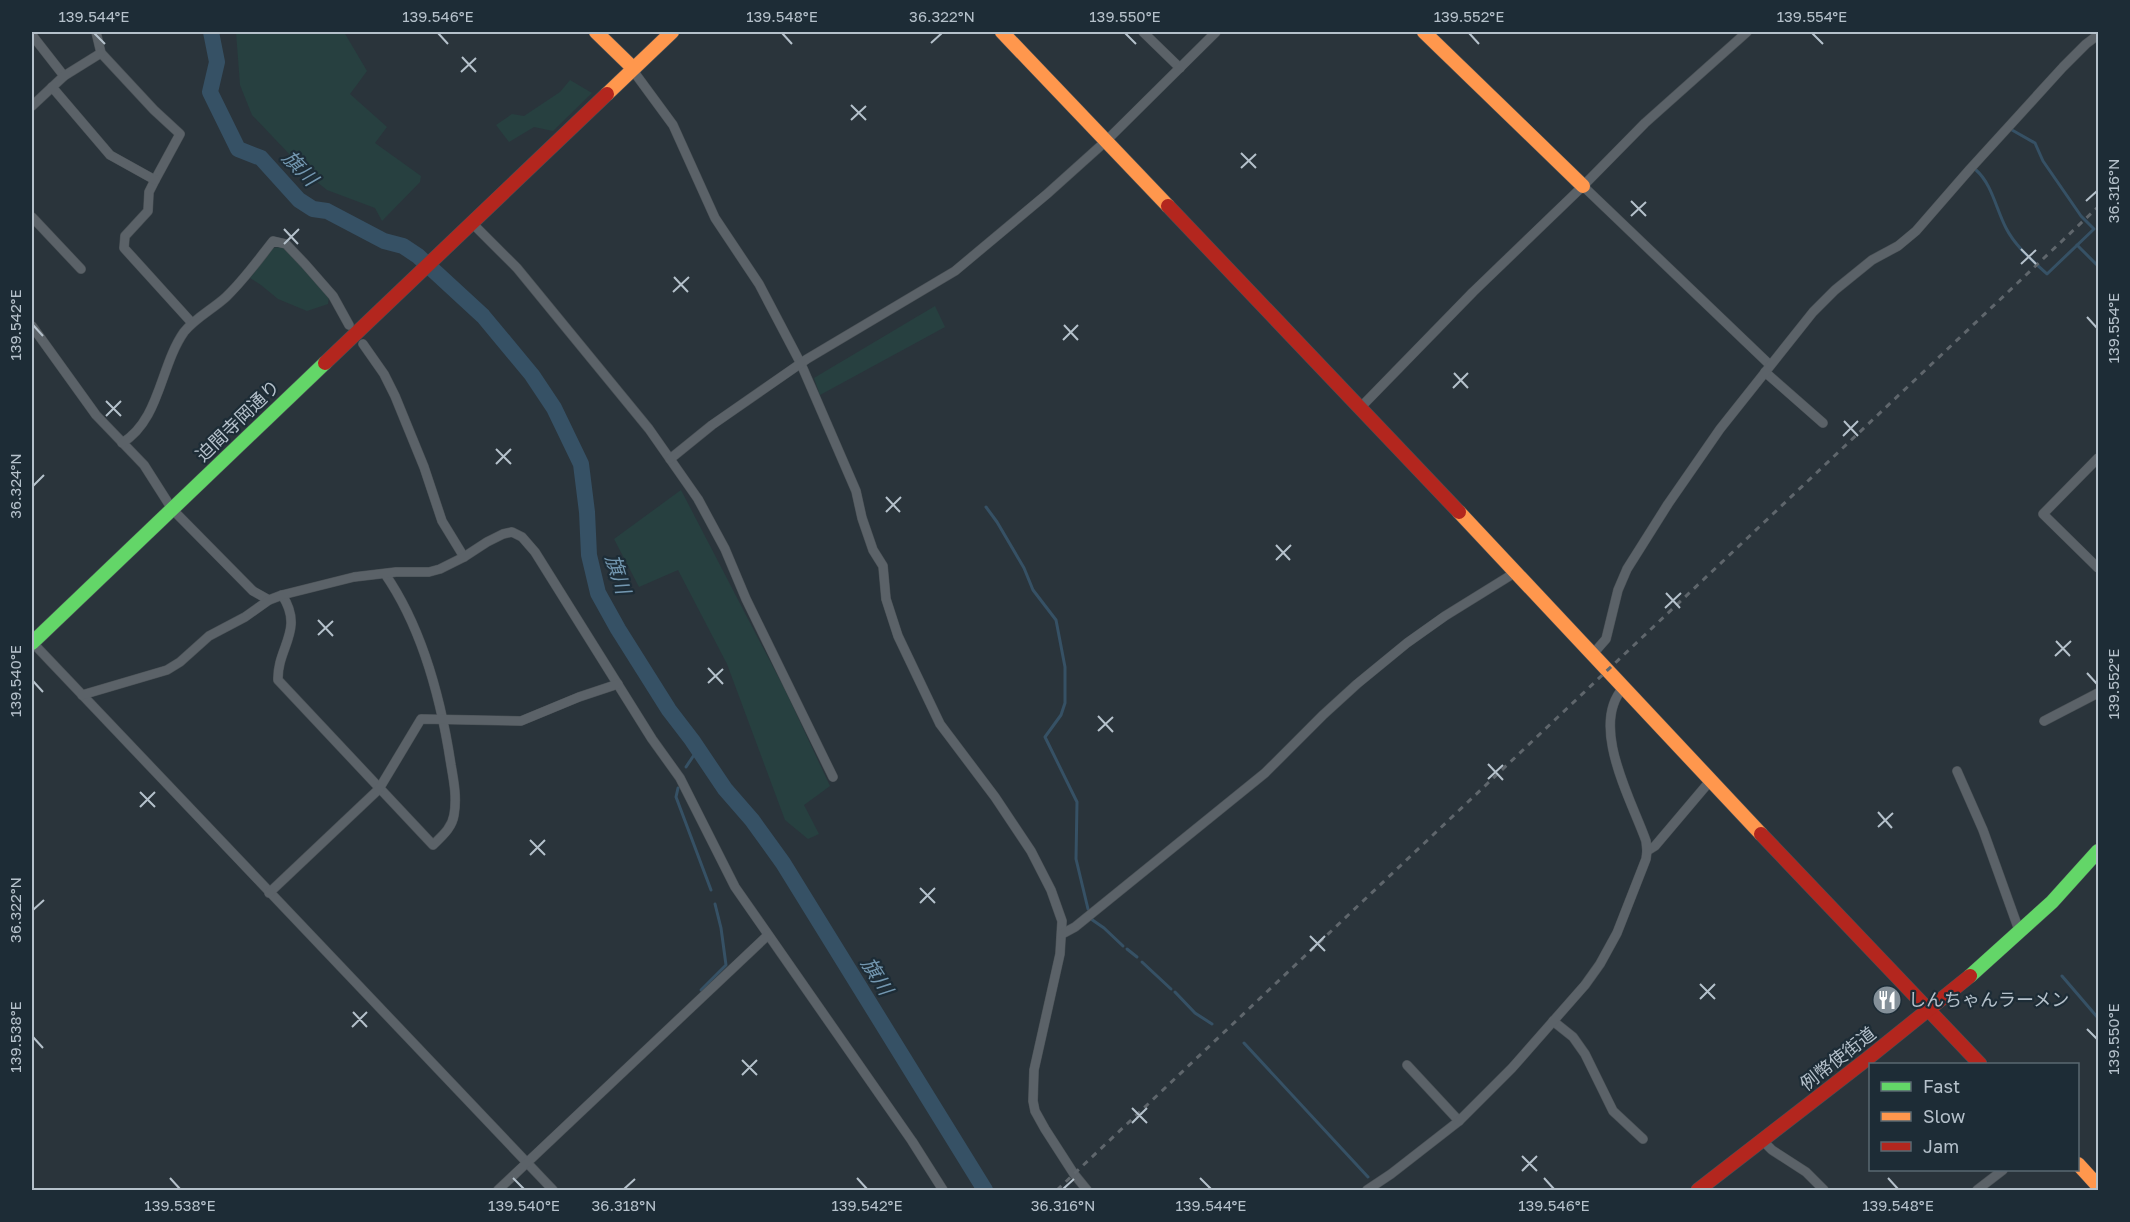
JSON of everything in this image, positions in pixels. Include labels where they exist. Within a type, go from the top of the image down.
[{"type":"street","points":[[96,32],[101,53],[154,110],[180,134],[149,192],[148,211],[125,236],[124,248],[192,323]]},
{"type":"street","points":[[596,32],[633,68],[679,135],[715,218],[759,284],[801,364],[856,491],[873,550],[882,566],[886,600],[898,636],[940,724],[995,797],[1042,870],[1059,911],[1062,934],[1059,962],[1035,1070],[1033,1101],[1035,1111],[1045,1129],[1087,1191]]},
{"type":"street","name":"迫間寺岡通り","points":[[32,642],[672,32]]},
{"type":"street","points":[[1002,32],[1516,572],[1710,781],[1978,1063]]},
{"type":"street","points":[[1143,32],[1180,68]]},
{"type":"street","points":[[670,459],[712,425],[801,364],[950,275],[1106,141],[1216,32]]},
{"type":"street","points":[[1424,32],[1823,423]]},
{"type":"street","points":[[1359,409],[1473,292],[1658,111],[1747,32]]},
{"type":"street","points":[[32,35],[64,76]]},
{"type":"street","points":[[1592,655],[1604,644],[1618,590],[1627,568],[1700,457],[1813,312],[1872,260],[1898,246],[1916,231],[2063,67],[2098,35]]},
{"type":"street","points":[[32,106],[64,76],[101,53]]},
{"type":"street","points":[[52,87],[110,155],[155,180]]},
{"type":"street","points":[[32,217],[81,269]]},
{"type":"street","points":[[470,224],[517,268],[642,421],[698,499],[725,549],[746,599],[833,777]]},
{"type":"street","points":[[122,443],[135,432],[147,414],[159,391],[172,352],[184,332],[192,323],[225,298],[273,241],[286,244],[305,264],[333,297],[349,325]]},
{"type":"street","points":[[32,326],[73,386],[96,415],[144,465],[172,508],[244,582],[269,600]]},
{"type":"street","points":[[363,344],[395,396],[421,459],[442,521],[464,557]]},
{"type":"street","points":[[2098,458],[2043,514],[2098,568]]},
{"type":"street","points":[[82,696],[167,670],[180,662],[209,636],[245,617],[269,600],[282,595],[354,577],[385,573],[429,572],[464,557],[503,534],[512,532],[522,537],[535,552],[652,739],[680,778],[735,887],[912,1141],[943,1191]]},
{"type":"street","points":[[1062,934],[1075,927],[1265,773],[1323,715],[1380,664],[1445,616],[1516,572]]},
{"type":"street","points":[[282,595],[290,611],[292,623],[278,680],[433,845],[452,823],[455,805],[454,784],[443,718],[424,655],[411,622],[385,573]]},
{"type":"street","points":[[32,634],[53,622]]},
{"type":"street","points":[[32,642],[553,1191]]},
{"type":"street","points":[[269,892],[378,789],[417,722],[421,719],[520,721],[618,684]]},
{"type":"street","points":[[1367,1191],[1459,1121],[1512,1068],[1585,985],[1609,949],[1641,873],[1647,851],[1646,840],[1613,748],[1612,711],[1616,697],[1623,688]]},
{"type":"street","points":[[2044,721],[2098,693]]},
{"type":"street","points":[[1957,771],[1983,830],[2020,933]]},
{"type":"street","points":[[1647,851],[1655,846],[1710,781]]},
{"type":"street","name":"例幣使街道","points":[[1698,1191],[1928,1012],[2020,933],[2097,856]]},
{"type":"street","points":[[498,1191],[768,935]]},
{"type":"street","points":[[1553,1021],[1573,1037],[1585,1054],[1613,1111],[1643,1139]]},
{"type":"street","points":[[1407,1065],[1459,1121]]},
{"type":"street","points":[[1762,1140],[1772,1150],[1801,1168],[1824,1191]]},
{"type":"street","points":[[2079,1165],[2098,1186]]},
{"type":"street","points":[[1977,1191],[2002,1171]]},
{"type":"green space","points":[[236,32],[344,32],[367,71],[350,94],[387,127],[375,143],[421,176],[420,182],[382,221],[375,208],[327,190],[312,178],[252,115],[240,85]]},
{"type":"green space","points":[[570,80],[592,93],[553,131],[534,127],[509,142],[496,125],[512,114],[524,116],[560,92]]},
{"type":"green space","points":[[273,248],[288,249],[329,296],[328,304],[307,311],[278,299],[250,278]]},
{"type":"green space","points":[[935,306],[945,327],[820,395],[814,378]]},
{"type":"green space","points":[[681,490],[786,692],[830,786],[804,805],[819,834],[808,839],[785,820],[727,664],[678,570],[639,587],[614,539]]},
{"type":"waterway","name":"旗川","points":[[211,32],[217,62],[210,92],[238,149],[261,158],[299,200],[313,209],[327,211],[384,241],[403,246],[418,256],[483,316],[532,375],[554,408],[581,464],[589,555],[598,593],[618,629],[669,710],[725,789],[752,820],[783,863],[985,1190]]},
{"type":"waterway","points":[[1976,170],[1990,189],[2002,221],[2014,241],[2047,274],[2094,229],[2081,216],[2043,161],[2035,143],[2012,130]]},
{"type":"waterway","points":[[2077,245],[2098,266]]},
{"type":"waterway","points":[[986,507],[1024,568],[1033,590],[1056,620],[1065,667],[1065,703],[1061,715],[1045,737],[1077,802],[1076,859],[1088,909]]},
{"type":"waterway","points":[[686,767],[698,749]]},
{"type":"waterway","points":[[678,788],[676,797],[711,890]]},
{"type":"waterway","points":[[701,990],[726,965],[715,904]]},
{"type":"waterway","points":[[1091,919],[1123,946]]},
{"type":"waterway","points":[[1127,949],[1137,957]]},
{"type":"waterway","points":[[1142,962],[1171,989]]},
{"type":"waterway","points":[[2062,976],[2098,1018]]},
{"type":"waterway","points":[[1175,992],[1195,1013],[1212,1024]]},
{"type":"waterway","points":[[1244,1043],[1368,1177]]},
{"type":"railway","points":[[1057,1190],[2098,207]]},
{"type":"traffic: fast","points":[[32,643],[325,363]]},
{"type":"traffic: fast","points":[[1970,976],[2052,902],[2098,851]]},
{"type":"traffic: slow","points":[[596,32],[633,68]]},
{"type":"traffic: slow","points":[[607,94],[672,32]]},
{"type":"traffic: slow","points":[[1002,32],[1168,206]]},
{"type":"traffic: slow","points":[[1424,32],[1583,186]]},
{"type":"traffic: slow","points":[[1459,512],[1761,834]]},
{"type":"traffic: slow","points":[[2079,1165],[2098,1186]]},
{"type":"traffic: jam","points":[[325,363],[607,94]]},
{"type":"traffic: jam","points":[[1168,206],[1459,512]]},
{"type":"traffic: jam","points":[[1761,834],[1979,1063]]},
{"type":"traffic: jam","points":[[1698,1190],[1970,976]]},
{"type":"place","name":"しんちゃんラーメン","points":[[1887,1000]]}]
